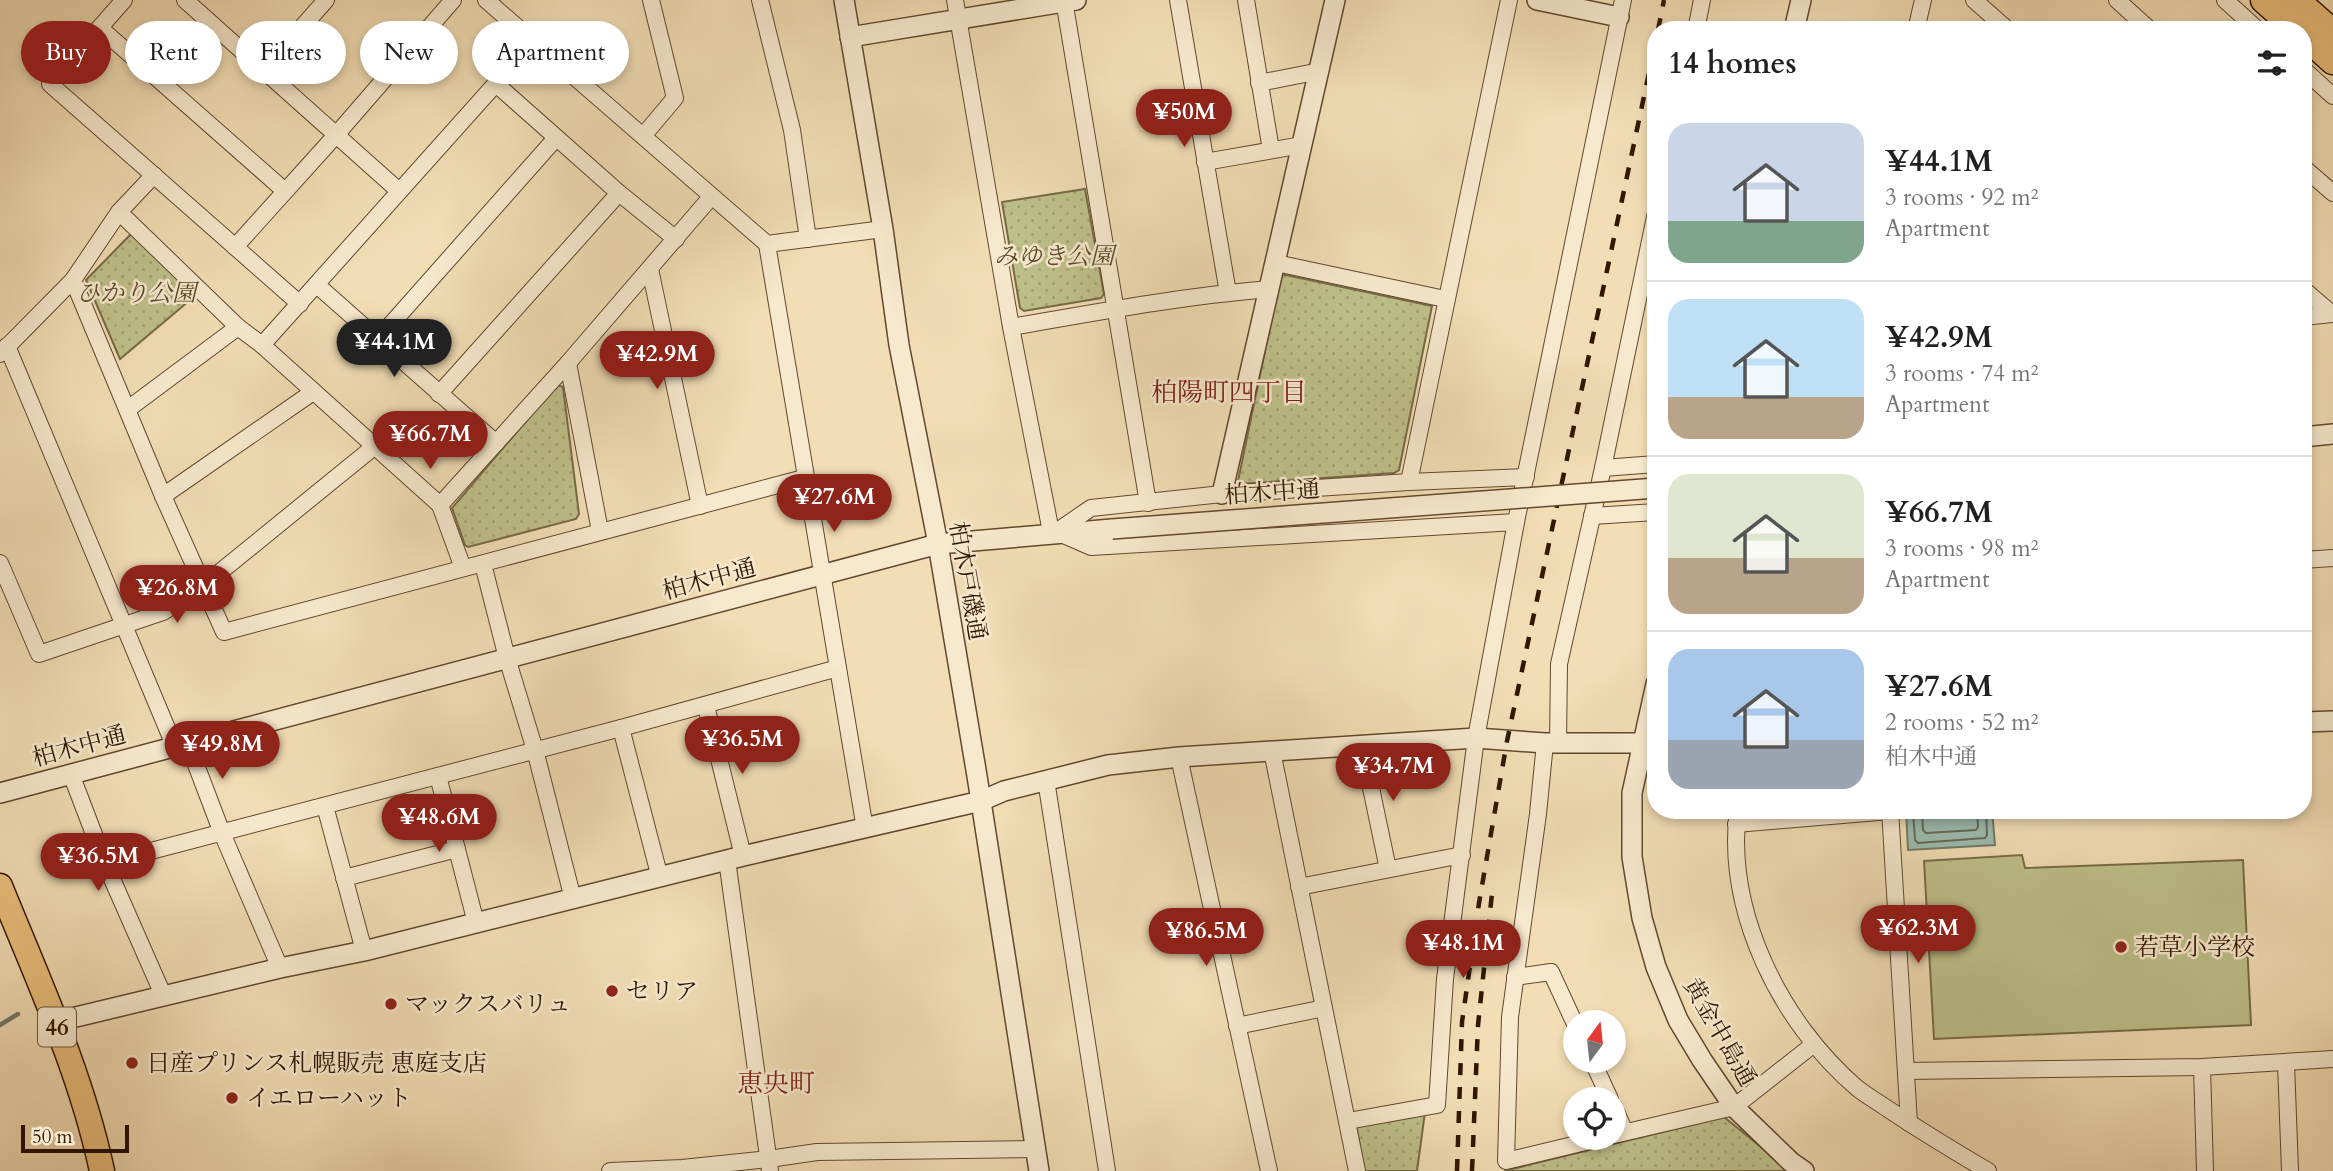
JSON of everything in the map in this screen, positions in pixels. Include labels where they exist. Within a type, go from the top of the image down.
[{"type":"highway","points":[[2264,0],[2288,21]]},
{"type":"highway","points":[[2296,0],[2333,33]]},
{"type":"highway","points":[[2312,42],[2333,61]]},
{"type":"main road","name":"46","points":[[0,886],[55,1022],[87,1111],[103,1171]]},
{"type":"street","points":[[106,21],[124,0]]},
{"type":"street","points":[[184,0],[236,44]]},
{"type":"street","points":[[307,21],[326,0]]},
{"type":"street","points":[[235,247],[453,0]]},
{"type":"street","points":[[486,0],[511,21]]},
{"type":"street","points":[[643,136],[675,98],[651,0]]},
{"type":"street","points":[[760,0],[792,130],[808,239]]},
{"type":"street","name":"柏木戸磯通","points":[[844,0],[883,229],[899,345],[938,544],[981,801],[1039,1171]]},
{"type":"street","points":[[1178,0],[1228,293]]},
{"type":"street","points":[[1246,0],[1271,150]]},
{"type":"street","points":[[1222,494],[1335,0]]},
{"type":"street","points":[[1409,482],[1509,0]]},
{"type":"street","points":[[1348,1121],[1437,1105],[1445,979],[1476,738],[1516,522],[1621,9],[1537,0]]},
{"type":"street","points":[[1698,21],[1702,0]]},
{"type":"street","points":[[1796,21],[1801,0]]},
{"type":"street","points":[[1918,21],[1923,0]]},
{"type":"street","points":[[1974,0],[1998,21]]},
{"type":"street","points":[[2118,0],[2140,21]]},
{"type":"street","points":[[2225,0],[2237,21]]},
{"type":"street","points":[[850,37],[957,9],[1068,1],[1148,503]]},
{"type":"street","points":[[957,9],[1011,327],[1054,532]]},
{"type":"street","points":[[111,38],[285,191]]},
{"type":"street","points":[[1259,83],[1320,71]]},
{"type":"street","points":[[2312,77],[2333,96]]},
{"type":"street","points":[[50,84],[300,304]]},
{"type":"street","points":[[281,84],[399,191]]},
{"type":"street","points":[[262,345],[318,286],[495,84]]},
{"type":"street","points":[[497,84],[556,138],[676,239]]},
{"type":"street","points":[[583,84],[766,244],[865,829]]},
{"type":"street","points":[[377,340],[556,138]]},
{"type":"street","points":[[1205,162],[1302,145]]},
{"type":"street","points":[[154,175],[119,212],[73,280],[3,350],[124,625],[222,833],[280,968]]},
{"type":"street","points":[[2312,175],[2333,193]]},
{"type":"street","points":[[439,394],[619,192]]},
{"type":"street","points":[[440,505],[568,363],[710,197]]},
{"type":"street","points":[[119,212],[238,327],[262,345],[440,505],[463,568]]},
{"type":"street","points":[[766,244],[883,229]]},
{"type":"street","points":[[1563,1147],[1506,1161],[1510,1017],[1538,814],[1552,743],[1559,664],[1647,255]]},
{"type":"street","points":[[1276,263],[1445,299]]},
{"type":"street","points":[[650,269],[700,506]]},
{"type":"street","points":[[73,280],[163,496],[224,632],[804,478]]},
{"type":"street","points":[[318,286],[496,443]]},
{"type":"street","points":[[1011,327],[1115,308],[1270,289]]},
{"type":"street","points":[[2312,297],[2332,314]]},
{"type":"street","points":[[2312,316],[2332,314]]},
{"type":"street","points":[[128,409],[238,327]]},
{"type":"street","points":[[568,363],[600,531]]},
{"type":"street","points":[[163,496],[313,392]]},
{"type":"street","points":[[2312,436],[2333,434]]},
{"type":"street","points":[[0,562],[39,654],[163,612],[204,585],[375,446]]},
{"type":"street","points":[[1603,468],[1647,465]]},
{"type":"street","points":[[1054,532],[1091,508],[1222,494],[1526,477]]},
{"type":"street","name":"柏木中通","points":[[0,793],[938,544],[1054,532],[1647,489]]},
{"type":"street","points":[[1592,516],[1647,513]]},
{"type":"street","points":[[1054,532],[1091,547],[1516,522]]},
{"type":"street","points":[[2312,559],[2333,558]]},
{"type":"street","points":[[483,564],[573,899]]},
{"type":"street","points":[[105,863],[706,706],[838,668]]},
{"type":"street","points":[[706,706],[735,858],[769,1165]]},
{"type":"street","points":[[2312,722],[2333,721]]},
{"type":"street","points":[[621,728],[660,878]]},
{"type":"street","points":[[55,1022],[280,968],[364,951],[735,858],[981,801],[1004,791],[1108,765],[1179,757],[1476,738],[1552,743],[1647,743]]},
{"type":"street","points":[[1362,745],[1388,869]]},
{"type":"street","points":[[1272,751],[1357,1171]]},
{"type":"street","name":"黄金中島通","points":[[1647,751],[1632,793],[1632,857],[1642,918],[1656,967],[1678,1020],[1734,1107],[1791,1162],[1804,1171]]},
{"type":"street","points":[[1179,757],[1269,1171]]},
{"type":"street","points":[[71,774],[105,863],[164,997]]},
{"type":"street","points":[[438,776],[476,923]]},
{"type":"street","points":[[1046,780],[1107,1171]]},
{"type":"street","points":[[325,806],[364,951]]},
{"type":"street","points":[[1737,819],[1738,867],[1746,910],[1760,954],[1781,998],[1814,1044],[1858,1088],[1909,1124],[1988,1171]]},
{"type":"street","points":[[1890,819],[1909,1124]]},
{"type":"street","points":[[344,878],[457,849]]},
{"type":"street","points":[[1299,887],[1462,855]]},
{"type":"street","points":[[1515,976],[1551,972],[1569,1010]]},
{"type":"street","points":[[1237,1026],[1324,1008]]},
{"type":"street","points":[[1626,1131],[1734,1107],[1814,1044]]},
{"type":"street","points":[[1906,1071],[2202,1067],[2333,1059]]},
{"type":"street","points":[[2286,1063],[2290,1171]]},
{"type":"street","points":[[2202,1067],[2205,1171]]},
{"type":"street","points":[[610,1171],[769,1165],[817,1152],[1036,1149]]},
{"type":"green space","name":"みゆき公園","points":[[1085,189],[1104,294],[1101,298],[1024,311],[1020,308],[1002,202]]},
{"type":"green space","name":"ひかり公園","points":[[131,234],[196,295],[120,359],[86,280]]},
{"type":"green space","points":[[1281,274],[1432,306],[1399,470],[1394,473],[1240,484],[1238,481]]},
{"type":"green space","points":[[557,385],[563,387],[579,514],[576,519],[468,547],[452,508]]},
{"type":"green space","points":[[2022,855],[2025,868],[2243,860],[2251,1025],[1934,1039],[1924,861]]},
{"type":"green space","points":[[1425,1112],[1417,1171],[1364,1171],[1356,1123]]},
{"type":"green space","points":[[1724,1117],[1791,1171],[1504,1171],[1590,1150],[1626,1150],[1626,1141]]},
{"type":"water","points":[[1906,819],[1993,819],[1995,845],[1908,850]]},
{"type":"waterway","points":[[0,1025],[18,1014]]},
{"type":"railway","points":[[1660,21],[1664,0]]},
{"type":"railway","points":[[1457,1171],[1462,1022],[1507,741],[1647,82]]},
{"type":"railway","points":[[1472,1171],[1478,1025],[1493,884]]},
{"type":"place","name":"若草小学校","points":[[2121,947]]},
{"type":"place","name":"セリア","points":[[612,991]]},
{"type":"place","name":"マックスバリュ","points":[[391,1004]]},
{"type":"place","name":"日産プリンス札幌販売 恵庭支店","points":[[132,1063]]},
{"type":"place","name":"イエローハット","points":[[232,1098]]},
{"type":"district","name":"柏陽町四丁目","points":[[1229,392]]},
{"type":"district","name":"恵央町","points":[[776,1083]]}]
